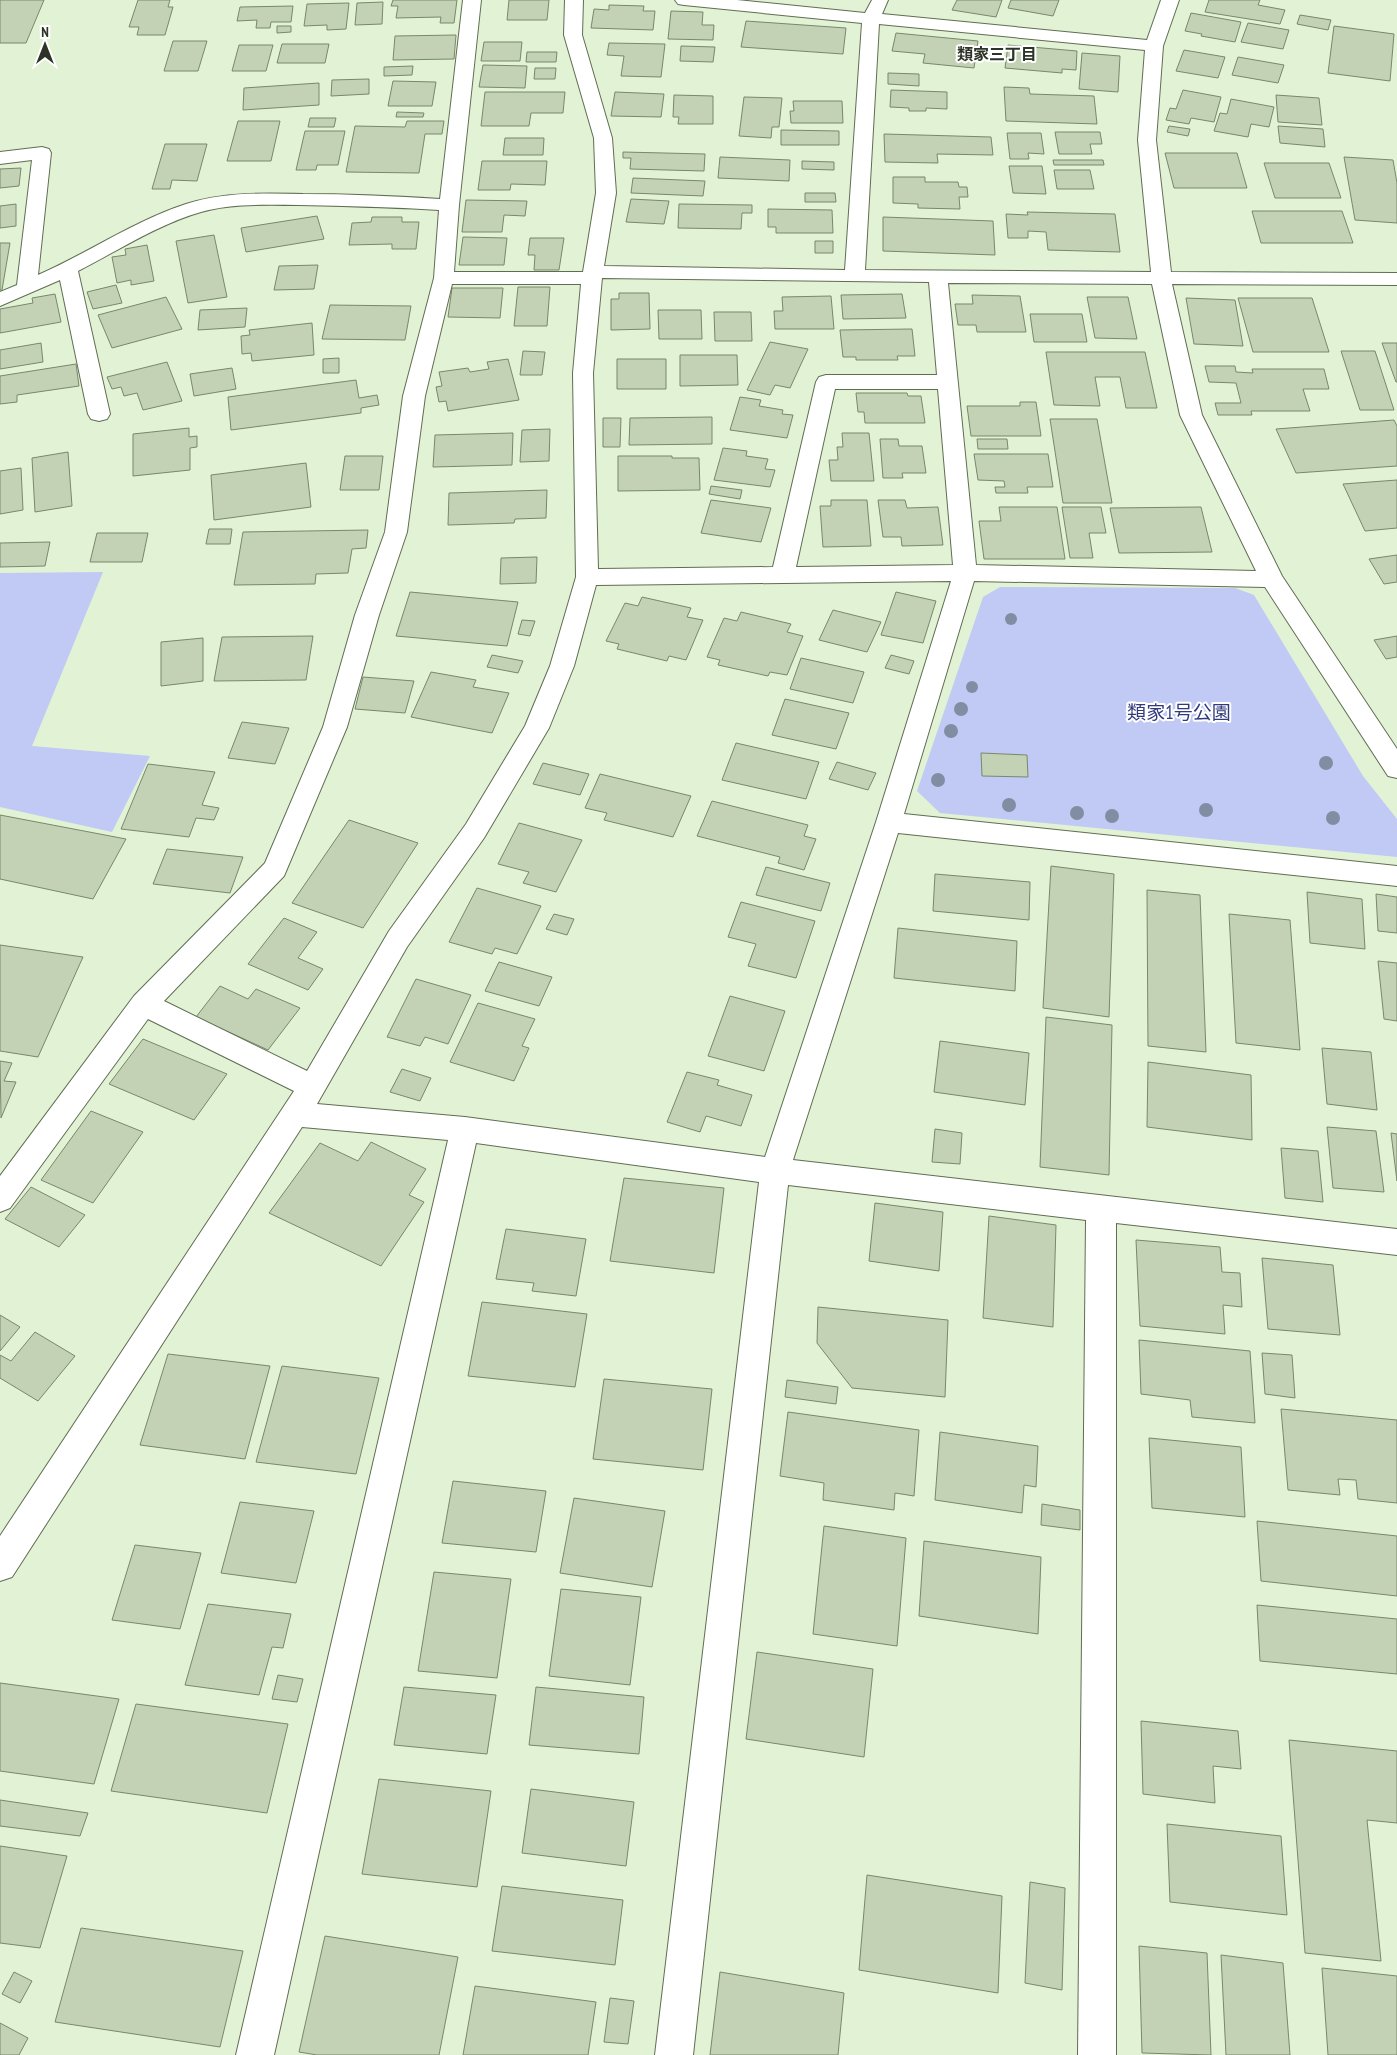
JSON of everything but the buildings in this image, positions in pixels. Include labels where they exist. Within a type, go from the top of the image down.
[{"type":"street","points":[[0,1199],[144,1004],[275,868],[335,727],[367,615],[396,532],[414,396],[444,278],[449,205],[472,0]]},
{"type":"street","points":[[0,1565],[312,1087],[398,939],[474,830],[537,728],[562,666],[587,577],[583,373],[592,275],[606,193],[602,138],[573,35],[574,0]]},
{"type":"street","points":[[684,0],[1154,46]]},
{"type":"street","points":[[855,276],[871,18],[881,0]]},
{"type":"street","points":[[1170,0],[1154,46],[1147,140],[1161,278],[1191,415],[1272,579],[1397,769]]},
{"type":"street","points":[[0,158],[42,152],[27,287]]},
{"type":"street","points":[[0,300],[68,269],[161,221],[193,208],[222,201],[301,199],[449,205]]},
{"type":"street","points":[[68,269],[99,414]]},
{"type":"street","points":[[444,278],[592,275],[1397,279]]},
{"type":"street","points":[[674,2055],[775,1171],[889,822],[965,573],[938,277]]},
{"type":"street","points":[[783,575],[826,382],[947,382]]},
{"type":"street","points":[[587,577],[965,573],[1272,579]]},
{"type":"street","points":[[889,822],[1397,876]]},
{"type":"street","points":[[144,1004],[312,1087]]},
{"type":"street","points":[[293,1114],[465,1130],[775,1171],[1397,1242]]},
{"type":"street","points":[[255,2055],[465,1130]]},
{"type":"street","points":[[1098,2055],[1101,1208]]},
{"type":"green space","points":[[103,572],[32,746],[150,756],[112,832],[0,807],[0,573]]},
{"type":"green space","name":"類家1号公園","points":[[1000,587],[1235,588],[1254,595],[1363,776],[1397,819],[1397,857],[940,813],[917,791],[983,597]]},
{"type":"district","name":"類家三丁目","points":[[997,54]]}]
